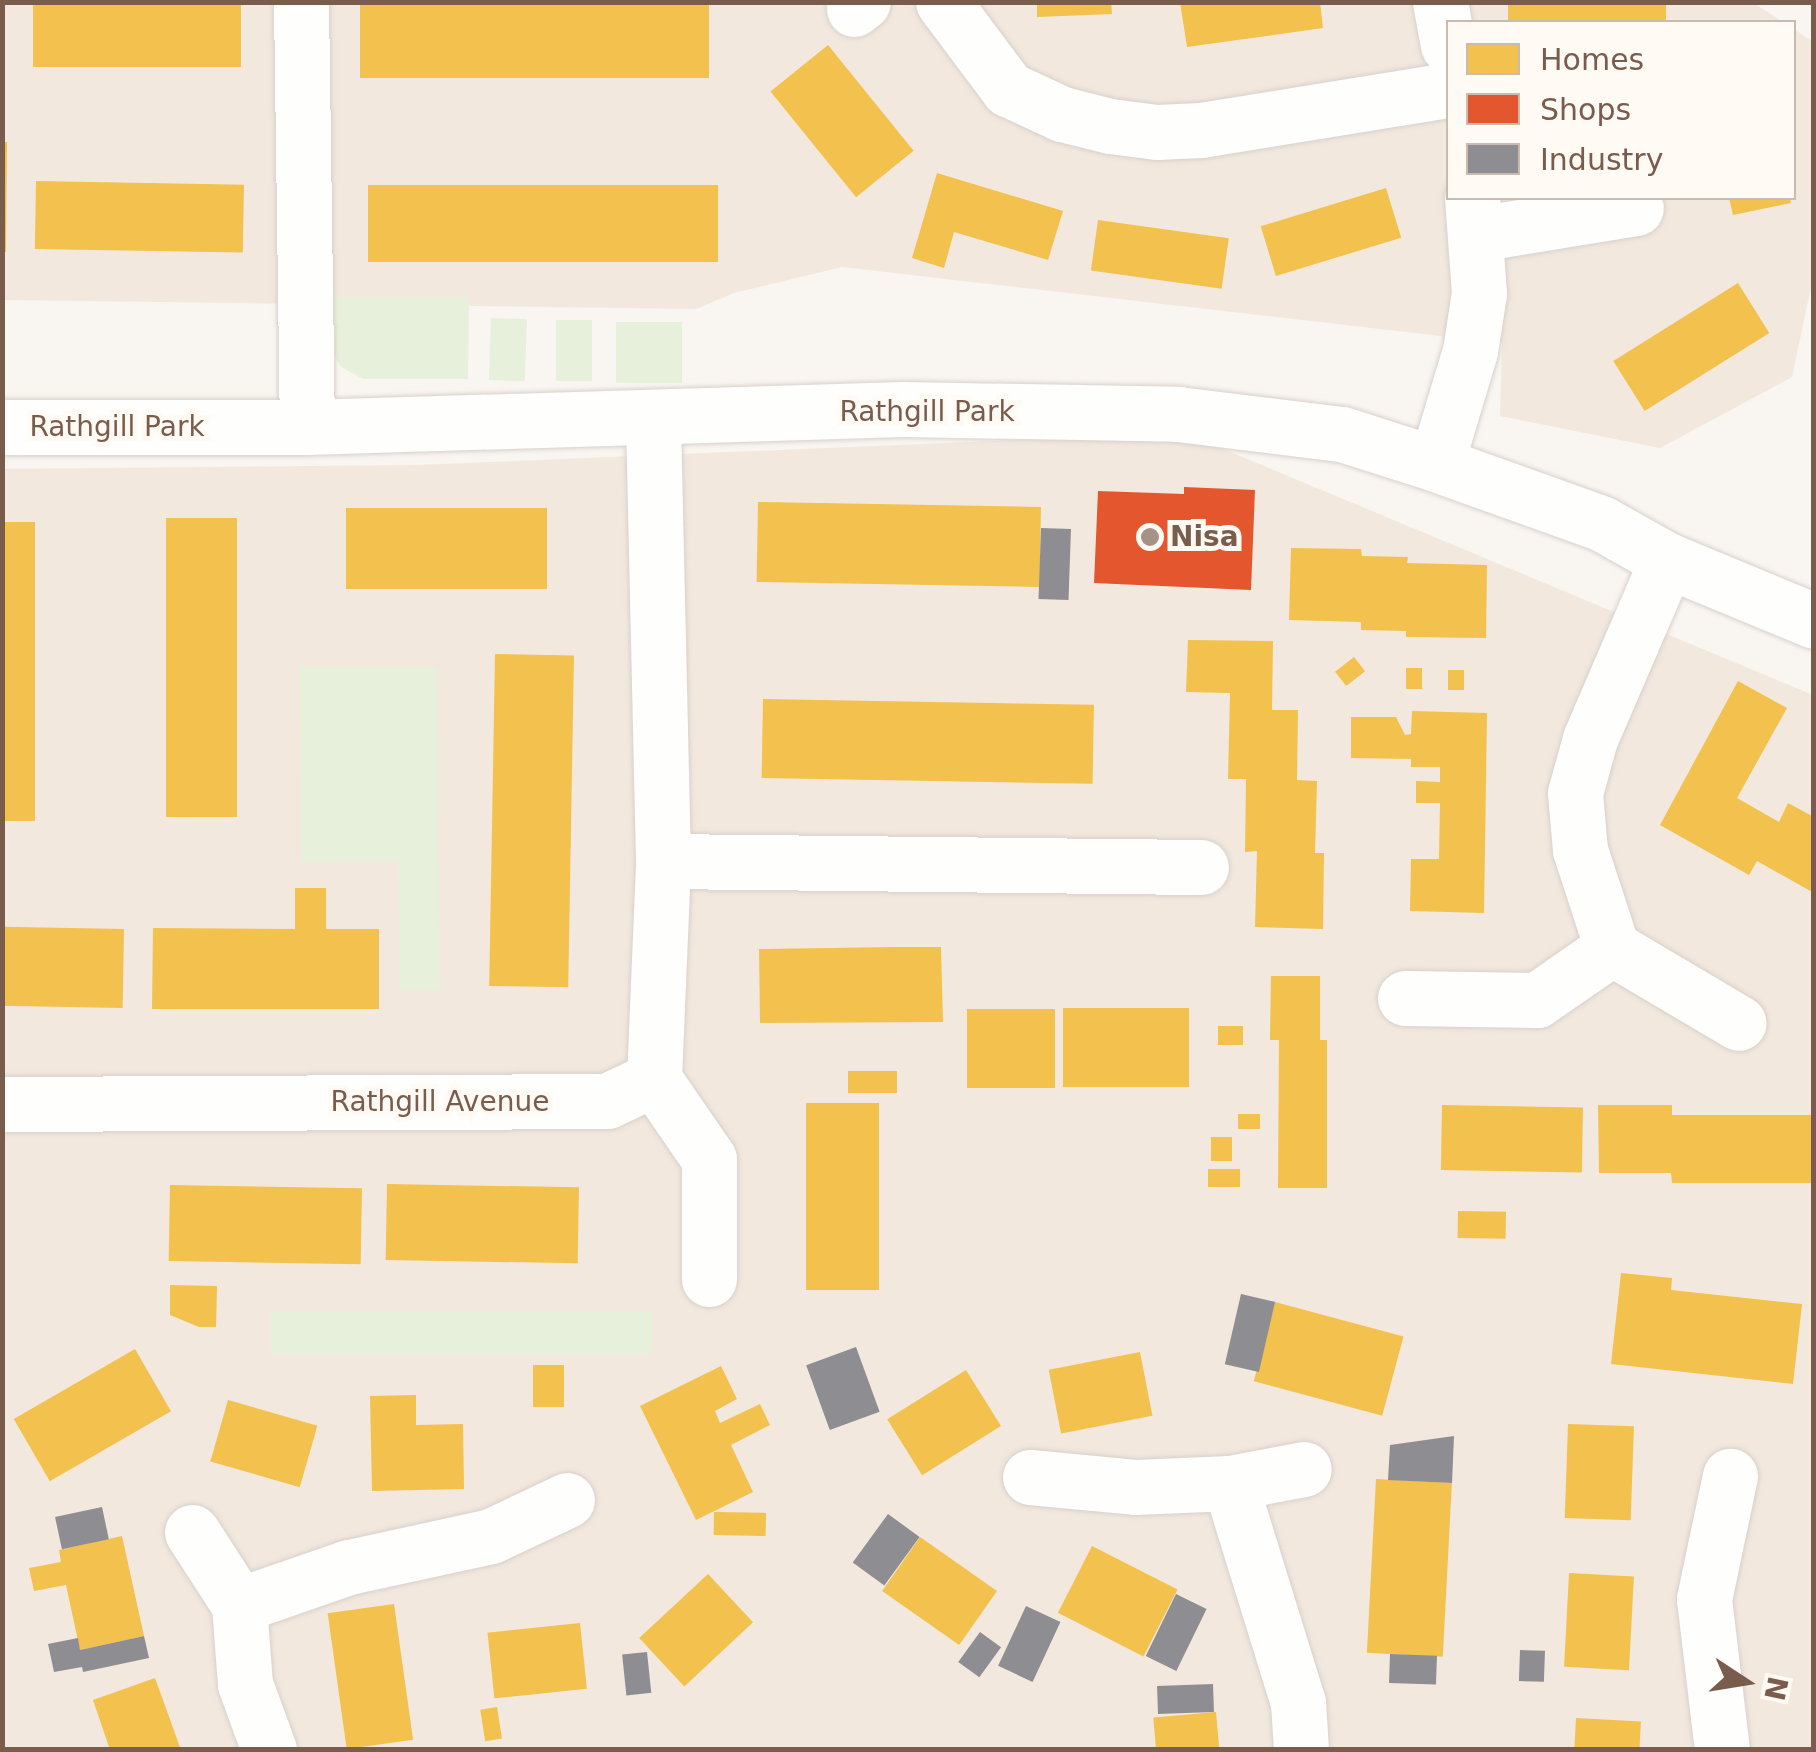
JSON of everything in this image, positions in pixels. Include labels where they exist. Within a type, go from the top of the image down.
[{"type":"street","points":[[301,2],[306,427]]},
{"type":"street","points":[[944,2],[1008,89],[1062,114],[1110,126],[1158,132],[1201,130],[1446,90]]},
{"type":"street","points":[[1440,2],[1446,34]]},
{"type":"street","points":[[1436,464],[1470,352],[1479,293],[1475,216],[1641,218]]},
{"type":"street","name":"Rathgill Park","points":[[2,428],[306,427],[903,409],[1178,414],[1342,434],[1436,464],[1600,523],[1667,560],[1814,622]]},
{"type":"street","points":[[653,417],[663,861],[654,1079],[709,1159],[710,1279]]},
{"type":"street","points":[[1667,560],[1590,739],[1575,793],[1580,850],[1612,948],[1739,1023]]},
{"type":"street","points":[[663,861],[1201,867]]},
{"type":"street","points":[[1405,998],[1537,1000],[1612,948]]},
{"type":"street","name":"Rathgill Avenue","points":[[2,1104],[608,1101],[654,1079]]},
{"type":"street","points":[[1030,1477],[1136,1487],[1230,1483],[1304,1469]]},
{"type":"street","points":[[1722,1750],[1704,1598],[1730,1476]]},
{"type":"street","points":[[1230,1483],[1298,1702],[1300,1750]]},
{"type":"street","points":[[239,1605],[350,1567],[491,1536],[567,1500]]},
{"type":"street","points":[[192,1532],[239,1605],[244,1684],[268,1750]]},
{"type":"shaded area","points":[[1752,2],[1780,20],[1446,20],[1446,200],[1796,200],[1796,30],[1813,42],[1813,277],[1792,377],[1660,448],[1500,416],[1502,343],[842,267],[734,293],[696,309],[3,300],[3,3]]},
{"type":"shaded area","points":[[1185,433],[1813,695],[1813,1749],[3,1749],[2,469],[418,465]]},
{"type":"green space","points":[[329,297],[469,297],[468,379],[363,379],[341,367],[329,345]]},
{"type":"green space","points":[[491,318],[527,319],[525,381],[489,380]]},
{"type":"green space","points":[[556,320],[592,320],[592,381],[556,381]]},
{"type":"green space","points":[[616,322],[682,322],[682,383],[616,383]]},
{"type":"green space","points":[[300,667],[437,667],[440,990],[400,990],[399,861],[302,862]]},
{"type":"green space","points":[[271,1312],[652,1312],[652,1354],[271,1354]]},
{"type":"building: Homes","points":[[33,2],[241,2],[241,67],[33,67]]},
{"type":"building: Homes","points":[[360,2],[709,2],[709,78],[360,78]]},
{"type":"building: Homes","points":[[1037,2],[1111,2],[1112,14],[1037,17]]},
{"type":"building: Homes","points":[[1180,2],[1320,2],[1323,28],[1187,47]]},
{"type":"building: Homes","points":[[1508,2],[1666,2],[1666,20],[1508,20]]},
{"type":"building: Homes","points":[[828,45],[914,151],[856,197],[770,92]]},
{"type":"building: Homes","points":[[2,142],[7,142],[6,252],[2,252]]},
{"type":"building: Homes","points":[[937,173],[1063,211],[1048,260],[954,232],[944,268],[912,258]]},
{"type":"building: Homes","points":[[36,181],[244,185],[243,253],[35,249]]},
{"type":"building: Homes","points":[[368,185],[718,185],[718,262],[368,262]]},
{"type":"building: Homes","points":[[1386,188],[1401,238],[1276,276],[1261,226]]},
{"type":"building: Homes","points":[[1729,200],[1790,200],[1791,203],[1733,215]]},
{"type":"building: Homes","points":[[1098,220],[1229,238],[1222,289],[1091,271]]},
{"type":"building: Homes","points":[[1738,283],[1769,333],[1645,411],[1613,361]]},
{"type":"building: Homes","points":[[758,502],[1041,507],[1040,587],[757,582]]},
{"type":"building: Homes","points":[[346,508],[547,508],[547,589],[346,589]]},
{"type":"building: Homes","points":[[166,518],[237,518],[237,817],[166,817]]},
{"type":"building: Homes","points":[[2,522],[35,522],[35,821],[2,821]]},
{"type":"building: Homes","points":[[1291,548],[1361,549],[1362,556],[1408,557],[1407,563],[1487,565],[1486,638],[1406,637],[1406,631],[1361,630],[1361,622],[1289,620]]},
{"type":"building: Homes","points":[[1188,640],[1273,641],[1272,710],[1298,710],[1297,780],[1317,781],[1315,853],[1324,853],[1323,929],[1255,927],[1257,851],[1245,852],[1246,779],[1228,779],[1230,693],[1186,692]]},
{"type":"building: Homes","points":[[495,654],[574,655],[568,987],[489,986]]},
{"type":"building: Homes","points":[[1354,657],[1365,671],[1346,686],[1335,672]]},
{"type":"building: Homes","points":[[1406,668],[1422,668],[1422,689],[1406,689]]},
{"type":"building: Homes","points":[[1448,670],[1464,670],[1464,690],[1448,690]]},
{"type":"building: Homes","points":[[1738,681],[1787,708],[1737,798],[1779,822],[1788,803],[1814,817],[1814,893],[1757,861],[1749,875],[1660,825]]},
{"type":"building: Homes","points":[[763,699],[1094,705],[1093,784],[762,778]]},
{"type":"building: Homes","points":[[1412,711],[1487,713],[1484,913],[1410,911],[1411,859],[1439,859],[1440,803],[1416,803],[1416,781],[1440,782],[1440,767],[1411,767],[1411,759],[1351,758],[1351,717],[1396,717],[1405,735],[1411,734]]},
{"type":"building: Homes","points":[[295,888],[326,888],[326,929],[379,929],[379,1009],[152,1009],[153,928],[295,929]]},
{"type":"building: Homes","points":[[2,927],[124,929],[123,1008],[2,1006]]},
{"type":"building: Homes","points":[[941,947],[943,1022],[760,1023],[759,949]]},
{"type":"building: Homes","points":[[1271,976],[1320,976],[1320,1040],[1327,1040],[1327,1188],[1278,1188],[1279,1040],[1270,1040]]},
{"type":"building: Homes","points":[[1063,1008],[1189,1008],[1189,1087],[1063,1087]]},
{"type":"building: Homes","points":[[967,1009],[1055,1009],[1055,1088],[967,1088]]},
{"type":"building: Homes","points":[[1218,1026],[1243,1026],[1243,1045],[1218,1045]]},
{"type":"building: Homes","points":[[848,1071],[897,1071],[897,1093],[848,1093]]},
{"type":"building: Homes","points":[[806,1103],[879,1103],[879,1290],[806,1290]]},
{"type":"building: Homes","points":[[1442,1105],[1583,1107],[1582,1172],[1441,1170]]},
{"type":"building: Homes","points":[[1598,1105],[1672,1105],[1672,1115],[1813,1115],[1813,1183],[1672,1183],[1671,1173],[1599,1173]]},
{"type":"building: Homes","points":[[1238,1114],[1260,1114],[1260,1129],[1238,1129]]},
{"type":"building: Homes","points":[[1211,1137],[1232,1137],[1232,1161],[1211,1161]]},
{"type":"building: Homes","points":[[1208,1169],[1240,1169],[1240,1187],[1208,1187]]},
{"type":"building: Homes","points":[[387,1184],[579,1187],[578,1263],[386,1260]]},
{"type":"building: Homes","points":[[170,1185],[362,1188],[361,1264],[169,1261]]},
{"type":"building: Homes","points":[[1458,1211],[1506,1212],[1506,1239],[1458,1238]]},
{"type":"building: Homes","points":[[1621,1273],[1672,1278],[1671,1290],[1802,1304],[1793,1384],[1611,1364]]},
{"type":"building: Homes","points":[[170,1285],[217,1286],[216,1327],[199,1327],[170,1315]]},
{"type":"building: Homes","points":[[1275,1302],[1403,1336],[1382,1416],[1254,1381]]},
{"type":"building: Homes","points":[[135,1349],[171,1411],[50,1481],[14,1419]]},
{"type":"building: Homes","points":[[1140,1352],[1152,1416],[1061,1434],[1049,1370]]},
{"type":"building: Homes","points":[[533,1365],[564,1365],[564,1407],[533,1407]]},
{"type":"building: Homes","points":[[721,1366],[737,1399],[715,1411],[720,1423],[760,1404],[770,1425],[731,1445],[753,1492],[696,1520],[640,1406]]},
{"type":"building: Homes","points":[[966,1370],[1001,1426],[922,1475],[887,1419]]},
{"type":"building: Homes","points":[[416,1395],[416,1425],[463,1424],[464,1489],[372,1491],[370,1396]]},
{"type":"building: Homes","points":[[228,1400],[317,1426],[300,1487],[210,1462]]},
{"type":"building: Homes","points":[[1568,1424],[1634,1426],[1631,1520],[1565,1518]]},
{"type":"building: Homes","points":[[1376,1479],[1452,1483],[1443,1657],[1367,1653]]},
{"type":"building: Homes","points":[[714,1512],[766,1513],[766,1536],[714,1535]]},
{"type":"building: Homes","points":[[122,1536],[144,1636],[80,1650],[66,1585],[34,1591],[29,1568],[61,1562],[59,1550]]},
{"type":"building: Homes","points":[[920,1537],[997,1591],[959,1645],[882,1591]]},
{"type":"building: Homes","points":[[1092,1546],[1178,1590],[1143,1656],[1058,1613]]},
{"type":"building: Homes","points":[[1569,1573],[1634,1576],[1629,1670],[1564,1667]]},
{"type":"building: Homes","points":[[708,1574],[753,1622],[684,1686],[639,1638]]},
{"type":"building: Homes","points":[[394,1604],[413,1740],[347,1749],[328,1613]]},
{"type":"building: Homes","points":[[580,1623],[587,1689],[494,1698],[488,1633]]},
{"type":"building: Homes","points":[[155,1678],[181,1750],[110,1750],[93,1700]]},
{"type":"building: Homes","points":[[497,1707],[502,1739],[485,1741],[480,1710]]},
{"type":"building: Homes","points":[[1216,1712],[1219,1750],[1156,1750],[1153,1717]]},
{"type":"building: Homes","points":[[1576,1718],[1641,1721],[1639,1750],[1574,1750]]},
{"type":"building: Shops","points":[[1184,487],[1255,490],[1251,590],[1094,583],[1098,491],[1184,494]]},
{"type":"building: Industry","points":[[1041,528],[1071,529],[1069,600],[1039,599]]},
{"type":"building: Industry","points":[[1241,1294],[1275,1302],[1259,1372],[1225,1364]]},
{"type":"building: Industry","points":[[856,1347],[880,1412],[830,1430],[806,1365]]},
{"type":"building: Industry","points":[[1454,1436],[1452,1483],[1388,1480],[1390,1445]]},
{"type":"building: Industry","points":[[102,1507],[109,1539],[62,1549],[55,1517]]},
{"type":"building: Industry","points":[[888,1514],[920,1537],[884,1585],[853,1563]]},
{"type":"building: Industry","points":[[1176,1594],[1207,1609],[1176,1671],[1146,1656]]},
{"type":"building: Industry","points":[[1026,1606],[1060,1622],[1033,1682],[998,1666]]},
{"type":"building: Industry","points":[[980,1632],[1001,1647],[979,1677],[958,1662]]},
{"type":"building: Industry","points":[[144,1636],[149,1658],[83,1672],[82,1667],[54,1672],[48,1644],[78,1638],[80,1650]]},
{"type":"building: Industry","points":[[1520,1650],[1545,1651],[1544,1682],[1519,1681]]},
{"type":"building: Industry","points":[[647,1652],[651,1693],[626,1695],[622,1655]]},
{"type":"building: Industry","points":[[1390,1654],[1437,1656],[1436,1685],[1389,1683]]},
{"type":"building: Industry","points":[[1213,1684],[1214,1712],[1158,1714],[1157,1686]]},
{"type":"place","name":"Nisa","points":[[1150,537]]}]
